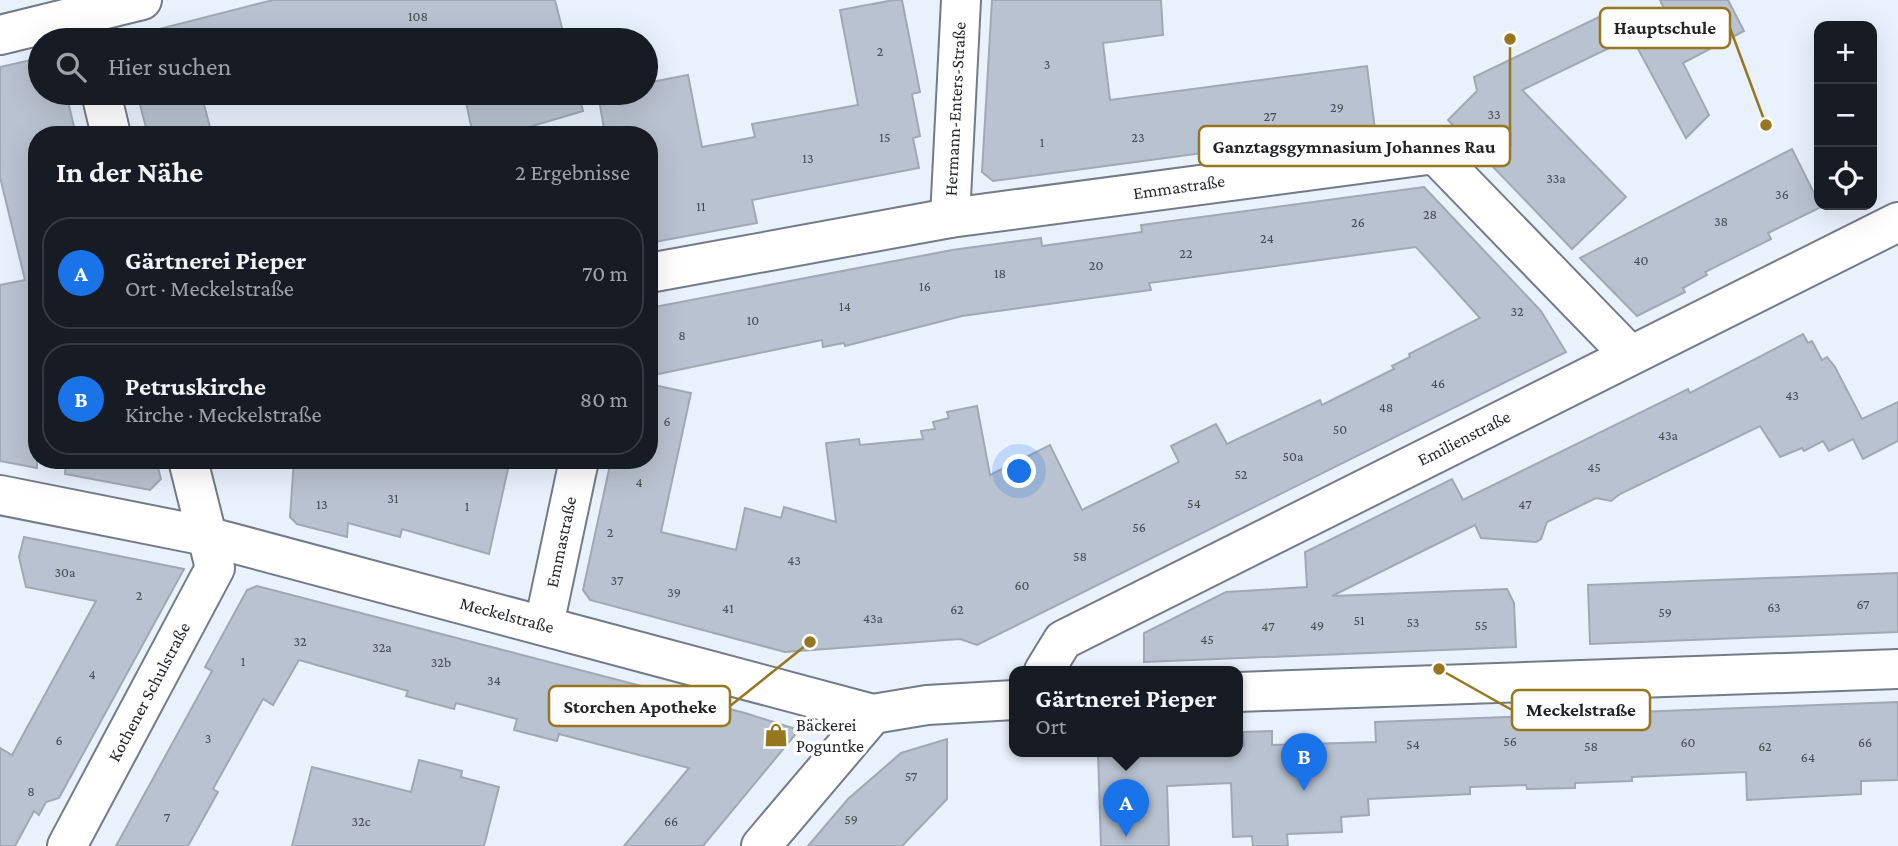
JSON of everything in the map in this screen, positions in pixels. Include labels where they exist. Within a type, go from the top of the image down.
[{"type":"street","points":[[85,27],[142,0]]},
{"type":"street","name":"Hermann-Enters-Straße","points":[[950,218],[961,0]]},
{"type":"street","points":[[0,35],[28,32]]},
{"type":"street","points":[[103,105],[109,126]]},
{"type":"street","name":"Emmastraße","points":[[658,271],[950,218],[1435,153],[1629,354]]},
{"type":"street","name":"Emilienstraße","points":[[1047,666],[1063,640],[1629,354],[1898,222]]},
{"type":"street","name":"Kothener Schulstraße","points":[[67,846],[215,568],[190,469]]},
{"type":"street","name":"Emmastraße","points":[[544,625],[577,469]]},
{"type":"street","name":"Meckelstraße","points":[[0,495],[206,536],[873,714],[927,705],[1009,700]]},
{"type":"street","points":[[1243,692],[1898,669]]},
{"type":"street","points":[[761,846],[873,714]]},
{"type":"building","points":[[273,0],[555,0],[562,28],[163,28]]},
{"type":"building","points":[[902,0],[920,92],[912,94],[920,136],[913,138],[919,168],[752,200],[757,223],[658,241],[658,126],[604,126],[600,105],[658,105],[658,81],[688,75],[702,147],[755,137],[752,124],[858,105],[840,10]]},
{"type":"building","points":[[992,0],[1161,0],[1163,35],[1103,43],[1110,100],[1367,66],[1375,130],[993,181],[982,172]]},
{"type":"building","points":[[1660,0],[1728,0],[1744,31],[1683,63],[1709,115],[1686,138],[1637,47],[1609,48],[1522,90],[1626,197],[1572,249],[1448,120],[1477,91],[1474,77],[1599,17],[1666,13]]},
{"type":"building","points":[[28,61],[28,105],[69,105],[74,126],[28,126],[28,466],[0,461],[0,285],[25,280],[0,177],[0,67]]},
{"type":"building","points":[[140,105],[204,105],[210,126],[146,126]]},
{"type":"building","points":[[467,105],[582,105],[583,111],[532,126],[471,126]]},
{"type":"building","points":[[1792,149],[1814,193],[1815,210],[1768,233],[1771,239],[1705,272],[1707,275],[1683,288],[1685,292],[1637,316],[1580,258]]},
{"type":"building","points":[[1424,187],[1541,311],[1566,352],[977,645],[960,639],[785,652],[590,600],[583,590],[609,469],[658,469],[658,386],[691,393],[661,532],[736,550],[745,508],[781,518],[784,507],[836,522],[826,443],[859,439],[860,445],[923,439],[921,431],[935,429],[933,422],[949,418],[947,412],[977,406],[990,475],[1050,445],[1082,510],[1179,462],[1171,446],[1216,424],[1227,444],[1320,400],[1322,405],[1394,369],[1392,366],[1410,357],[1409,354],[1480,318],[1416,247],[1149,283],[1151,290],[962,316],[845,346],[844,343],[823,347],[822,340],[658,374],[658,306],[952,250],[1041,238],[1042,246],[1142,232],[1141,225]]},
{"type":"building","points":[[1803,334],[1808,343],[1812,341],[1822,360],[1827,357],[1835,367],[1862,419],[1898,402],[1898,441],[1863,459],[1853,439],[1829,451],[1823,441],[1804,451],[1802,448],[1780,457],[1760,426],[1620,494],[1611,501],[1596,498],[1547,522],[1541,539],[1536,542],[1481,538],[1475,525],[1332,596],[1507,589],[1514,603],[1516,647],[1144,662],[1144,633],[1226,592],[1307,587],[1305,552],[1452,479],[1463,500],[1688,389],[1690,393]]},
{"type":"building","points":[[65,469],[158,469],[161,479],[150,490],[65,474]]},
{"type":"building","points":[[293,469],[508,469],[489,554],[402,529],[400,537],[348,523],[347,537],[297,524],[290,517]]},
{"type":"building","points":[[24,537],[184,569],[59,798],[46,802],[39,815],[34,811],[15,846],[0,846],[0,748],[12,755],[96,601],[26,587],[19,557]]},
{"type":"building","points":[[1898,573],[1898,632],[1590,644],[1588,585]]},
{"type":"building","points":[[257,586],[745,713],[799,730],[703,846],[624,846],[689,768],[559,734],[557,741],[514,730],[517,719],[456,703],[454,709],[406,696],[408,691],[299,660],[273,705],[263,699],[213,789],[218,792],[188,846],[116,846],[212,671],[205,667],[247,590]]},
{"type":"building","points":[[1898,702],[1898,780],[1861,781],[1861,794],[1747,800],[1746,772],[1632,777],[1632,781],[1575,783],[1575,788],[1527,789],[1526,785],[1470,787],[1470,794],[1368,799],[1369,815],[1341,817],[1342,832],[1287,834],[1288,846],[1253,846],[1252,836],[1233,837],[1231,783],[1167,786],[1169,846],[1101,846],[1098,757],[1243,757],[1243,732],[1272,731],[1272,745],[1376,742],[1375,722]]},
{"type":"building","points":[[947,739],[947,799],[902,846],[808,846],[848,799],[901,753]]},
{"type":"building","points":[[419,760],[462,771],[461,777],[499,787],[484,846],[292,846],[312,767],[411,792]]},
{"type":"place","name":"Ganztagsgymnasium Johannes Rau","points":[[1510,39]]},
{"type":"place","name":"Hauptschule","points":[[1766,125]]},
{"type":"place","name":"Storchen Apotheke","points":[[810,642]]},
{"type":"place","name":"Meckelstraße","points":[[1439,669]]},
{"type":"place","name":"Bäckerei Poguntke","points":[[776,735]]},
{"type":"place","name":"Petruskirche","points":[[1304,791]]},
{"type":"place","name":"Gärtnerei Pieper","points":[[1126,837]]}]
